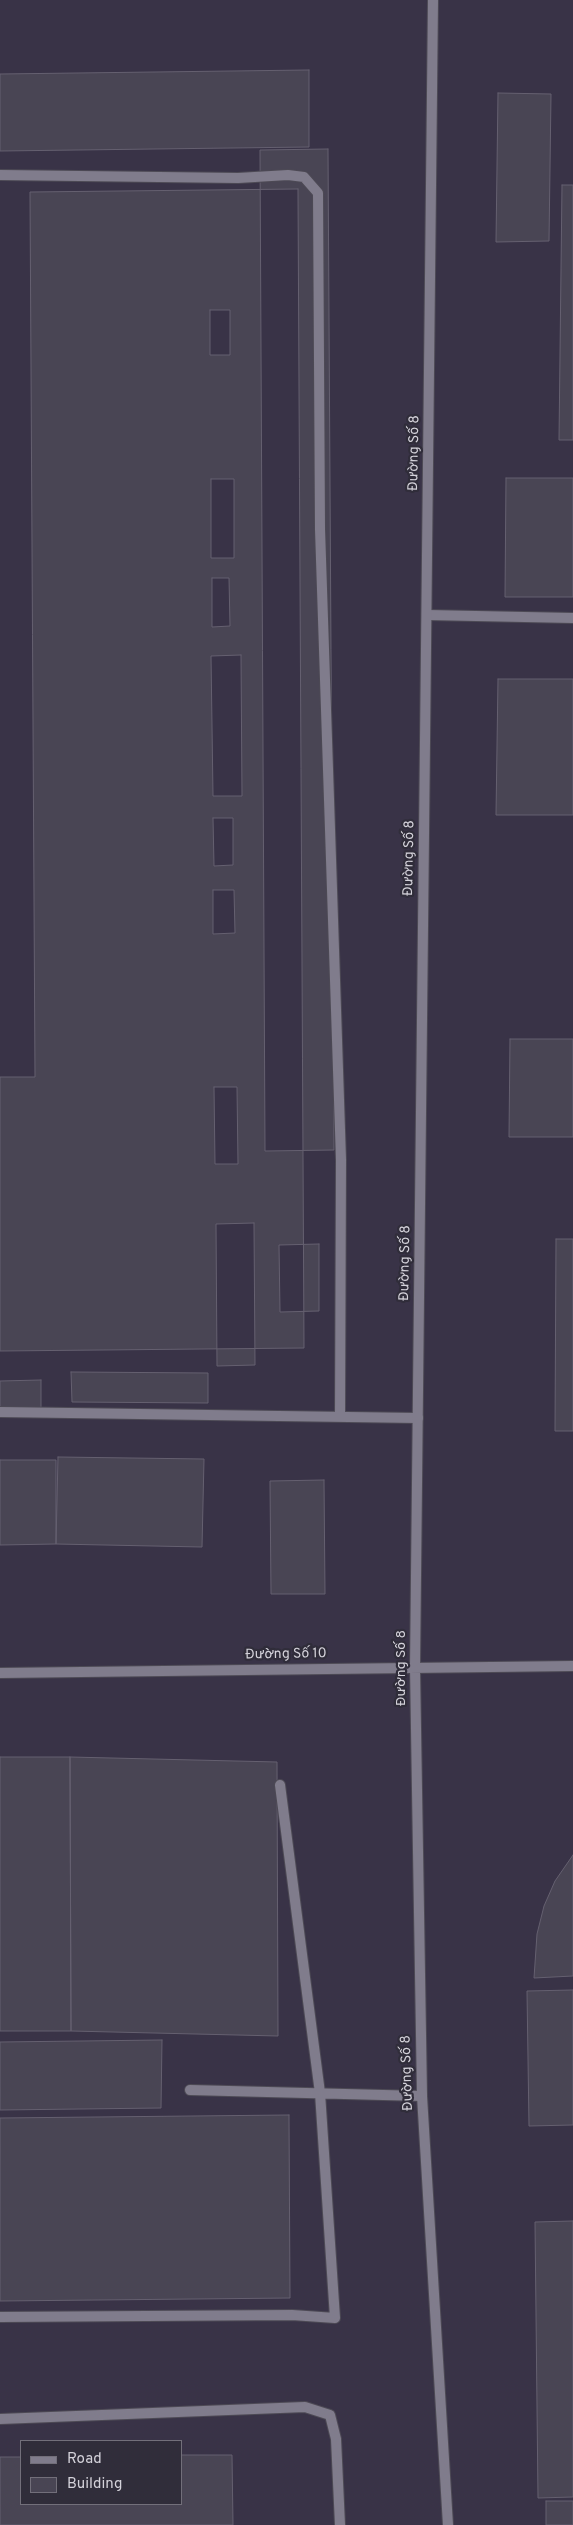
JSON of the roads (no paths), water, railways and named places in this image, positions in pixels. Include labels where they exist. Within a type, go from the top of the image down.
[{"type":"street","name":"Đường Số 8","points":[[433,0],[415,1668],[422,2096],[448,2525]]},
{"type":"street","points":[[0,176],[238,178],[288,175],[304,177],[318,192],[320,529],[341,1160],[340,1416]]},
{"type":"street","points":[[427,615],[573,618]]},
{"type":"street","points":[[0,1412],[418,1418]]},
{"type":"street","name":"Đường Số 10","points":[[0,1673],[573,1666]]},
{"type":"street","points":[[0,2317],[292,2315],[335,2318],[320,2093],[280,1785]]},
{"type":"street","points":[[190,2090],[422,2096]]},
{"type":"street","points":[[0,2419],[306,2408],[330,2415],[336,2440],[340,2525]]}]
